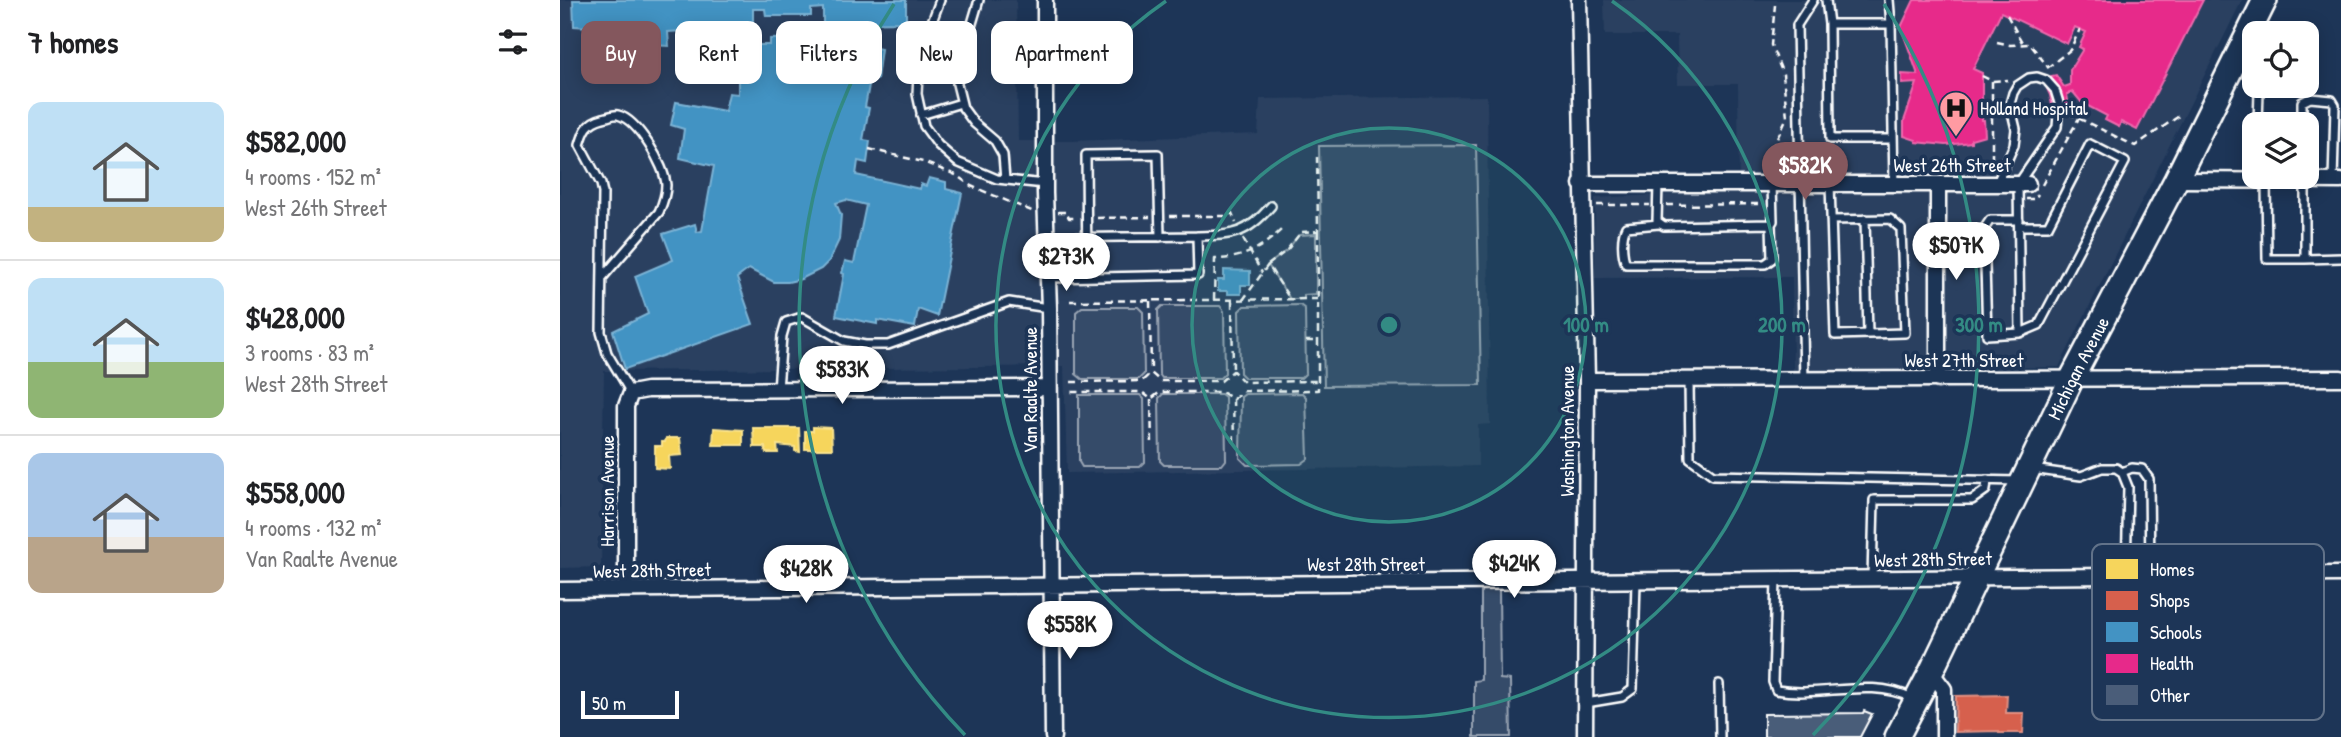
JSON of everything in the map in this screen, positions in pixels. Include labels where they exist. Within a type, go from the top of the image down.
[{"type":"main road","name":"Michigan Avenue","points":[[1897,737],[2025,475],[2265,0]]},
{"type":"street","name":"Van Raalte Avenue","points":[[1045,0],[1053,737]]},
{"type":"street","name":"Washington Avenue","points":[[1579,0],[1587,380],[1586,737]]},
{"type":"street","points":[[2176,180],[2242,179]]},
{"type":"street","points":[[2319,181],[2337,181]]},
{"type":"street","name":"West 26th Street","points":[[1581,184],[2023,184]]},
{"type":"street","points":[[1938,184],[1938,380]]},
{"type":"street","name":"West 27th Street","points":[[1587,380],[2341,377]]},
{"type":"street","points":[[631,393],[647,390],[1049,388]]},
{"type":"street","name":"Harrison Avenue","points":[[626,589],[626,406],[631,393]]},
{"type":"street","name":"West 28th Street","points":[[560,590],[2092,576]]},
{"type":"street","points":[[1931,672],[1944,689],[1944,737]]},
{"type":"lane","points":[[932,21],[940,0]]},
{"type":"lane","points":[[973,21],[979,0]]},
{"type":"lane","points":[[1804,380],[1797,25],[1813,0]]},
{"type":"lane","points":[[1826,0],[1829,24],[1830,139],[1893,139]]},
{"type":"lane","points":[[1889,0],[1894,184]]},
{"type":"lane","points":[[1829,24],[1891,24]]},
{"type":"lane","points":[[1996,184],[2014,145],[2016,129],[2010,104],[2017,86],[2029,78],[2046,80],[2055,90],[2059,108],[2057,127],[2023,184],[2018,223],[2020,333]]},
{"type":"lane","points":[[918,84],[924,126],[938,145],[957,162],[997,179],[1045,184]]},
{"type":"lane","points":[[957,84],[961,103],[974,123],[995,141],[1003,155],[1005,180]]},
{"type":"lane","points":[[2302,112],[2302,102],[2310,98],[2332,100],[2335,105],[2337,181]]},
{"type":"lane","points":[[921,115],[961,103]]},
{"type":"lane","points":[[602,278],[659,212],[664,201],[666,184],[649,143],[627,119],[616,114],[596,120],[586,127],[580,145],[603,193],[601,332],[607,353],[631,393]]},
{"type":"lane","points":[[2091,144],[2125,162],[2039,325],[2020,333],[1987,335],[1984,229],[1990,220],[2018,223],[2048,226],[2091,144]]},
{"type":"lane","points":[[1087,276],[1086,155],[1158,154],[1160,237]]},
{"type":"lane","points":[[1658,184],[1659,224]]},
{"type":"lane","points":[[1769,184],[1773,221],[1772,259],[1765,264],[1626,264],[1624,259],[1623,231],[1626,227],[1659,224],[1771,224]]},
{"type":"lane","points":[[1830,184],[1831,220],[1835,335],[1905,332],[1901,229],[1890,219],[1831,220]]},
{"type":"lane","points":[[2262,189],[2267,259],[2341,258]]},
{"type":"lane","points":[[2305,189],[2305,258]]},
{"type":"lane","points":[[1047,238],[1198,236],[1240,232],[1252,225],[1271,206]]},
{"type":"lane","points":[[1865,219],[1868,334]]},
{"type":"lane","points":[[1048,278],[1198,275],[1198,236]]},
{"type":"lane","points":[[778,389],[786,322],[802,317],[844,341],[888,345],[1009,302],[1049,308]]},
{"type":"lane","points":[[1689,381],[1689,458],[1713,475],[1987,480],[2025,475],[2081,476],[2102,468],[2116,468],[2122,472],[2128,488],[2127,544]]},
{"type":"lane","points":[[2122,472],[2133,468],[2142,469],[2149,479],[2150,544]]},
{"type":"lane","points":[[1872,579],[1874,500],[1972,500],[1986,490],[1987,480]]},
{"type":"lane","points":[[1776,580],[1773,682],[1776,690],[1870,688],[1895,690],[1916,700]]},
{"type":"lane","points":[[1586,703],[1622,697],[1633,689],[1636,581]]},
{"type":"lane","points":[[1719,684],[1720,737]]},
{"type":"path","points":[[1582,205],[1764,204],[1769,184],[1767,160],[1787,117],[1783,74],[1771,45],[1775,5]]},
{"type":"path","points":[[2007,15],[2023,44]]},
{"type":"path","points":[[1997,42],[2010,46],[2030,44],[2048,67],[2070,50],[2080,29]]},
{"type":"path","points":[[1982,76],[1992,81]]},
{"type":"path","points":[[2059,108],[2135,146],[2182,114]]},
{"type":"path","points":[[1233,399],[1244,391],[1318,390],[1317,157]]},
{"type":"path","points":[[1232,213],[1262,273]]},
{"type":"path","points":[[1214,300],[1215,259],[1232,259],[1250,252],[1270,241],[1281,230]]},
{"type":"path","points":[[1243,300],[1268,265],[1287,250],[1301,232],[1318,231]]},
{"type":"path","points":[[1268,265],[1290,299]]},
{"type":"path","points":[[1070,301],[1318,299]]},
{"type":"path","points":[[1232,300],[1233,371],[1244,382],[1244,391]]},
{"type":"path","points":[[1150,301],[1151,373],[1160,381],[1222,381],[1233,371]]},
{"type":"path","points":[[1306,341],[1318,341]]},
{"type":"path","points":[[1071,382],[1142,381],[1151,373]]},
{"type":"path","points":[[1142,381],[1142,392]]},
{"type":"path","points":[[1160,381],[1160,392]]},
{"type":"path","points":[[1222,381],[1222,392]]},
{"type":"path","points":[[1244,382],[1318,381]]},
{"type":"path","points":[[1071,392],[1142,392],[1151,399]]},
{"type":"path","points":[[1151,399],[1160,392],[1222,392],[1233,399]]},
{"type":"path","points":[[1151,399],[1152,445]]},
{"type":"path","points":[[1233,399],[1234,444]]},
{"type":"shaded area","points":[[560,0],[1016,0],[1016,21],[991,21],[991,84],[1017,84],[1018,141],[1258,134],[1260,99],[1487,96],[1490,424],[1478,425],[1478,466],[1067,473],[1064,366],[604,371],[601,567],[560,568]]},
{"type":"shaded area","name":"Holland Hospital","points":[[1604,0],[2242,0],[2059,367],[1793,370],[1792,277],[1595,278],[1595,198],[1739,191],[1738,84],[1678,84],[1677,35],[1605,35]]},
{"type":"shaded area","points":[[1476,145],[1481,385],[1324,386],[1319,146]]},
{"type":"shaded area","points":[[1316,234],[1316,294],[1304,295],[1304,299],[1290,299],[1268,265],[1287,250],[1299,235]]},
{"type":"shaded area","points":[[1300,305],[1305,309],[1306,373],[1301,378],[1245,378],[1240,373],[1239,311],[1244,306]]},
{"type":"shaded area","points":[[1162,306],[1220,306],[1224,311],[1225,373],[1220,378],[1162,378],[1159,374],[1158,310]]},
{"type":"shaded area","points":[[1082,307],[1138,307],[1143,312],[1144,374],[1139,379],[1082,379],[1076,374],[1076,312]]},
{"type":"shaded area","points":[[1302,393],[1306,397],[1308,459],[1301,464],[1247,465],[1240,458],[1241,397],[1245,394]]},
{"type":"shaded area","points":[[1163,394],[1221,394],[1225,397],[1226,460],[1222,465],[1164,465],[1160,461],[1159,398]]},
{"type":"shaded area","points":[[1079,395],[1140,395],[1144,399],[1145,462],[1140,467],[1082,467],[1079,462]]},
{"type":"shaded area","points":[[1481,589],[1499,589],[1500,679],[1510,680],[1511,737],[1474,737],[1474,681],[1481,680]]},
{"type":"building: Homes","points":[[813,427],[831,428],[832,449],[805,449],[805,431],[813,431]]},
{"type":"building: Homes","points":[[714,428],[743,430],[743,445],[713,445]]},
{"type":"building: Homes","points":[[753,428],[799,428],[800,452],[795,451],[795,447],[777,445],[778,453],[766,453],[765,447],[754,447]]},
{"type":"building: Homes","points":[[666,438],[680,438],[682,455],[669,456],[670,469],[655,468],[655,446],[662,446]]},
{"type":"building: Shops","points":[[2007,695],[2006,713],[2024,713],[2023,733],[1955,732],[1956,696]]},
{"type":"building: Schools","points":[[573,0],[906,0],[906,21],[896,22],[823,21],[823,8],[811,9],[811,16],[766,16],[765,9],[753,9],[753,21],[675,21],[675,32],[668,32],[669,46],[661,46],[661,21],[581,21],[581,26],[574,26]]},
{"type":"building: Schools","points":[[770,39],[776,39],[776,84],[869,84],[865,107],[869,108],[863,140],[870,141],[867,163],[858,161],[856,175],[920,189],[921,184],[926,186],[929,178],[946,182],[946,189],[962,193],[937,316],[918,309],[915,327],[877,320],[877,324],[836,316],[845,261],[854,263],[866,205],[846,200],[836,203],[841,215],[839,240],[829,261],[821,269],[788,282],[774,282],[749,269],[737,278],[753,324],[625,369],[613,331],[648,314],[635,276],[673,260],[663,234],[695,224],[697,232],[702,231],[714,166],[680,158],[684,129],[671,125],[676,102],[725,111],[729,93],[738,94],[738,84],[762,84],[762,45],[770,45]]},
{"type":"building: Schools","points":[[1224,270],[1250,271],[1250,285],[1241,285],[1241,294],[1218,291],[1218,280],[1224,280]]},
{"type":"building: Health","name":"Holland Hospital","points":[[1914,0],[2203,0],[2137,130],[2121,122],[2119,127],[2105,120],[2107,116],[2082,103],[2073,92],[2067,94],[2069,108],[2054,115],[2050,95],[2042,78],[2056,75],[2064,87],[2070,85],[2070,70],[2083,49],[2079,47],[2086,32],[2075,27],[2067,44],[2001,12],[1973,69],[1982,73],[1982,120],[1985,135],[1971,139],[1971,142],[1946,145],[1916,142],[1904,136],[1904,121],[1917,83],[1902,84],[1902,74],[1918,75],[1901,27]]},
{"type":"building: Other","points":[[1864,711],[1872,714],[1860,737],[1764,737],[1764,714]]},
{"type":"place","name":"Holland Hospital","points":[[1956,138]]}]
